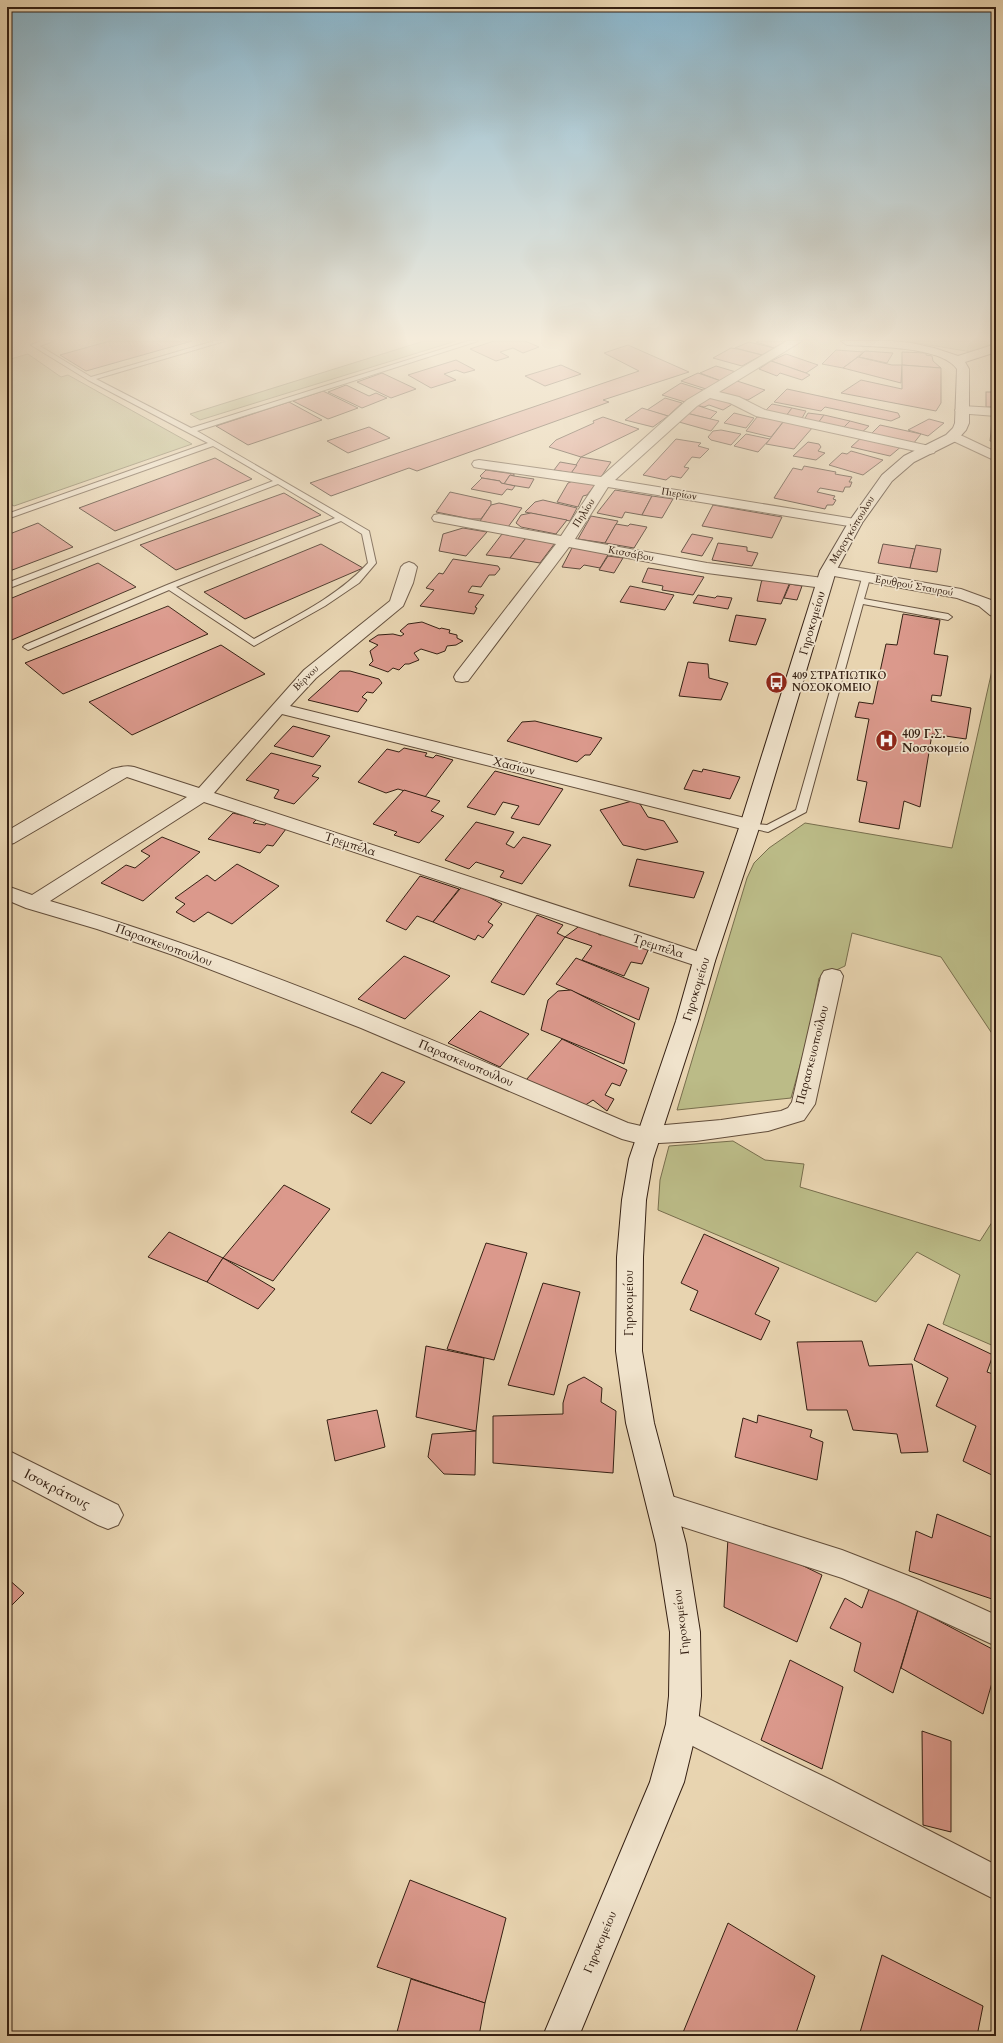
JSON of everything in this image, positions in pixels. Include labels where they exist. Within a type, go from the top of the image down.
[{"type":"street","name":"Πηλίου","points":[[462,678],[565,542],[604,482],[654,436]]},
{"type":"street","points":[[867,436],[929,450]]},
{"type":"street","name":"Μαραγκόπουλου","points":[[826,577],[855,523],[874,495],[895,469],[909,459],[953,436]]},
{"type":"street","points":[[955,436],[996,457]]},
{"type":"street","name":"Πιερίων","points":[[479,464],[604,482],[855,523]]},
{"type":"street","name":"Κισσάβου","points":[[439,518],[724,571],[826,577]]},
{"type":"street","name":"Βέρνου","points":[[33,902],[203,795],[278,708],[323,662],[397,603],[405,583],[409,567]]},
{"type":"street","name":"Ερυθρού Σταυρού","points":[[826,577],[866,578],[961,594],[984,603],[996,612]]},
{"type":"street","name":"Γηροκομείου","points":[[561,2036],[636,1860],[667,1782],[682,1724],[686,1667],[685,1632],[670,1544],[640,1423],[629,1351],[630,1257],[634,1200],[641,1159],[687,1021],[704,961],[750,825],[826,577]]},
{"type":"street","name":"Χασίων","points":[[278,708],[750,825]]},
{"type":"street","name":"Τρεμπέλα","points":[[7,839],[118,773],[128,771],[704,961]]},
{"type":"street","name":"Παρασκευοπούλου","points":[[7,892],[33,902],[180,950],[369,1022],[622,1130],[649,1135],[762,1124],[785,1119],[796,1114],[803,1104],[832,976]]},
{"type":"street","name":"Ισοκράτους","points":[[7,1463],[108,1516]]},
{"type":"street","points":[[662,1507],[793,1547],[842,1564],[908,1590],[996,1631]]},
{"type":"street","points":[[682,1724],[819,1792],[996,1883]]},
{"type":"lane","points":[[170,587],[254,643],[322,604],[356,581],[372,563],[366,533],[201,436]]},
{"type":"lane","points":[[7,517],[214,443]]},
{"type":"lane","points":[[7,586],[279,481]]},
{"type":"lane","points":[[28,647],[170,587],[342,518]]},
{"type":"lane","points":[[750,825],[768,829],[801,812],[861,601],[866,578]]},
{"type":"lane","points":[[861,601],[948,617]]},
{"type":"green space","points":[[7,436],[178,436],[192,444],[14,506],[7,502]]},
{"type":"green space","points":[[996,665],[996,1049],[995,1038],[941,957],[852,933],[845,966],[819,978],[809,1033],[791,1098],[677,1110],[747,878],[754,863],[769,848],[805,823],[952,848],[993,666]]},
{"type":"green space","points":[[733,1141],[765,1160],[804,1164],[800,1187],[980,1241],[996,1216],[996,1347],[943,1324],[960,1275],[917,1252],[876,1302],[658,1210],[660,1180],[669,1146]]},
{"type":"building","points":[[233,436],[274,436],[248,445]]},
{"type":"building","points":[[341,436],[387,436],[390,438],[348,453],[327,441]]},
{"type":"building","points":[[447,436],[513,436],[417,471],[409,468],[331,496],[310,483]]},
{"type":"building","points":[[564,436],[624,436],[581,457],[549,447],[556,440]]},
{"type":"building","points":[[739,436],[731,445],[711,440],[708,437]]},
{"type":"building","points":[[744,436],[757,436],[770,439],[758,452],[734,446]]},
{"type":"building","points":[[772,436],[805,436],[794,449],[766,444]]},
{"type":"building","points":[[863,436],[903,445],[890,456],[851,447]]},
{"type":"building","points":[[881,436],[919,436],[913,444]]},
{"type":"building","points":[[991,436],[996,436],[996,446],[993,445],[995,442],[990,441]]},
{"type":"building","points":[[676,439],[701,443],[698,446],[709,449],[700,458],[692,457],[684,467],[689,468],[681,478],[671,476],[666,480],[643,475]]},
{"type":"building","points":[[808,442],[819,444],[821,447],[818,451],[825,453],[816,460],[793,456]]},
{"type":"building","points":[[851,451],[883,460],[863,475],[829,465],[842,453],[847,454]]},
{"type":"building","points":[[581,457],[611,462],[601,477],[571,473]]},
{"type":"building","points":[[215,458],[252,479],[115,531],[79,508]]},
{"type":"building","points":[[560,462],[577,465],[571,473],[554,470]]},
{"type":"building","points":[[804,466],[836,472],[835,474],[852,477],[849,482],[852,482],[850,487],[845,487],[843,492],[820,488],[817,492],[835,496],[833,499],[836,500],[833,505],[827,505],[825,509],[774,498],[793,468],[802,470]]},
{"type":"building","points":[[486,470],[514,474],[514,476],[510,475],[504,484],[500,481],[482,478],[480,476]]},
{"type":"building","points":[[510,475],[534,479],[529,488],[504,484]]},
{"type":"building","points":[[482,478],[500,481],[501,483],[515,486],[512,490],[507,489],[502,495],[471,489]]},
{"type":"building","points":[[573,481],[595,485],[587,495],[583,496],[578,507],[557,502],[568,483]]},
{"type":"building","points":[[615,490],[652,496],[642,515],[625,512],[622,518],[597,513]]},
{"type":"building","points":[[450,492],[491,501],[491,505],[481,519],[471,519],[436,512]]},
{"type":"building","points":[[284,493],[321,515],[176,570],[140,545]]},
{"type":"building","points":[[652,496],[673,499],[662,518],[642,515]]},
{"type":"building","points":[[543,500],[577,508],[570,521],[525,512],[535,502]]},
{"type":"building","points":[[499,503],[522,508],[508,527],[480,521],[491,505]]},
{"type":"building","points":[[713,505],[782,517],[772,538],[702,526]]},
{"type":"building","points":[[531,513],[567,520],[556,534],[521,527],[516,523],[521,515]]},
{"type":"building","points":[[591,516],[618,521],[605,543],[578,539]]},
{"type":"building","points":[[38,523],[73,547],[7,572],[7,535]]},
{"type":"building","points":[[616,524],[628,526],[630,524],[647,527],[634,548],[605,543]]},
{"type":"building","points":[[463,528],[487,532],[466,556],[439,551],[443,534]]},
{"type":"building","points":[[502,534],[526,538],[510,558],[486,555]]},
{"type":"building","points":[[692,534],[713,538],[702,556],[681,552]]},
{"type":"building","points":[[526,538],[555,543],[540,563],[510,558]]},
{"type":"building","points":[[718,543],[747,547],[747,551],[758,553],[752,566],[712,560]]},
{"type":"building","points":[[321,544],[363,568],[245,619],[204,592]]},
{"type":"building","points":[[883,544],[915,549],[910,568],[878,563]]},
{"type":"building","points":[[916,545],[941,549],[937,572],[910,568]]},
{"type":"building","points":[[573,546],[609,553],[600,568],[584,565],[580,569],[562,567]]},
{"type":"building","points":[[608,556],[623,558],[614,573],[599,570]]},
{"type":"building","points":[[453,559],[498,566],[500,569],[495,575],[489,575],[481,587],[472,586],[468,592],[484,595],[475,607],[477,608],[474,614],[420,606],[434,590],[426,588],[439,573],[443,574]]},
{"type":"building","points":[[98,563],[136,587],[7,642],[7,600]]},
{"type":"building","points":[[648,568],[704,577],[693,595],[662,590],[663,586],[642,582]]},
{"type":"building","points":[[762,579],[790,582],[781,604],[757,601]]},
{"type":"building","points":[[790,584],[802,586],[797,600],[784,598]]},
{"type":"building","points":[[630,586],[674,595],[665,610],[620,602]]},
{"type":"building","points":[[698,595],[715,598],[717,596],[732,598],[728,609],[693,603]]},
{"type":"building","points":[[168,606],[208,634],[63,694],[25,663]]},
{"type":"building","points":[[903,614],[940,620],[934,654],[948,656],[941,696],[932,695],[931,701],[971,708],[966,739],[932,734],[920,807],[904,801],[899,829],[859,822],[867,782],[857,780],[869,719],[855,717],[859,702],[873,704],[886,644],[897,645]]},
{"type":"building","points":[[736,615],[766,619],[756,645],[729,641]]},
{"type":"building","points":[[422,622],[440,629],[450,630],[449,633],[457,635],[457,638],[463,641],[456,645],[447,646],[445,651],[437,654],[421,649],[414,653],[419,660],[405,664],[399,670],[393,668],[388,672],[369,665],[373,661],[370,651],[378,645],[369,641],[378,635],[393,634],[401,636],[404,634],[400,631],[408,624]]},
{"type":"building","points":[[221,645],[265,674],[132,735],[89,702]]},
{"type":"building","points":[[688,662],[708,664],[709,678],[728,683],[721,700],[679,696]]},
{"type":"building","points":[[340,671],[350,671],[379,679],[382,683],[373,693],[367,692],[362,697],[367,700],[358,712],[308,700]]},
{"type":"building","points":[[535,721],[602,738],[590,755],[585,755],[577,762],[507,741],[522,722]]},
{"type":"building","points":[[293,726],[330,736],[313,757],[274,746]]},
{"type":"building","points":[[404,748],[427,753],[425,756],[433,758],[436,755],[453,760],[425,797],[398,789],[386,793],[358,782],[387,749],[399,752]]},
{"type":"building","points":[[271,753],[321,766],[312,776],[319,778],[294,804],[274,798],[279,790],[246,780]]},
{"type":"building","points":[[703,769],[740,777],[730,799],[684,789],[693,770],[702,772]]},
{"type":"building","points":[[495,771],[563,789],[539,825],[511,818],[519,806],[503,802],[495,815],[467,807]]},
{"type":"building","points":[[404,790],[440,801],[431,811],[444,816],[419,843],[394,835],[397,832],[373,824]]},
{"type":"building","points":[[632,801],[640,804],[648,817],[664,821],[678,842],[645,850],[623,845],[600,810]]},
{"type":"building","points":[[233,813],[257,819],[253,823],[265,825],[267,822],[286,829],[273,846],[267,845],[260,853],[208,839]]},
{"type":"building","points":[[476,822],[514,832],[506,844],[514,848],[523,837],[551,845],[522,884],[500,877],[504,871],[476,862],[469,869],[445,860]]},
{"type":"building","points":[[162,837],[200,852],[143,901],[101,883],[126,865],[135,868],[150,856],[141,851]]},
{"type":"building","points":[[637,859],[704,872],[694,898],[629,886]]},
{"type":"building","points":[[237,864],[279,886],[232,924],[208,912],[194,922],[176,912],[185,904],[175,898],[207,875],[215,881]]},
{"type":"building","points":[[420,876],[459,889],[433,922],[417,916],[406,930],[386,921]]},
{"type":"building","points":[[464,884],[502,904],[488,922],[493,925],[483,938],[478,935],[475,940],[433,922]]},
{"type":"building","points":[[537,915],[563,925],[557,933],[565,937],[524,995],[491,982]]},
{"type":"building","points":[[582,924],[600,935],[608,933],[649,948],[642,964],[631,962],[624,976],[582,960],[592,946],[565,937]]},
{"type":"building","points":[[404,956],[450,976],[405,1019],[358,999]]},
{"type":"building","points":[[576,958],[649,988],[639,1020],[556,984]]},
{"type":"building","points":[[571,990],[635,1023],[624,1064],[541,1030],[548,1000],[558,991]]},
{"type":"building","points":[[480,1011],[529,1034],[500,1067],[448,1043]]},
{"type":"building","points":[[562,1039],[627,1070],[620,1086],[612,1083],[605,1095],[614,1099],[607,1111],[593,1100],[584,1106],[526,1080]]},
{"type":"building","points":[[382,1072],[405,1082],[371,1124],[351,1112]]},
{"type":"building","points":[[284,1185],[330,1209],[273,1281],[223,1258]]},
{"type":"building","points":[[169,1232],[223,1258],[207,1282],[148,1257]]},
{"type":"building","points":[[704,1234],[779,1268],[755,1314],[770,1321],[761,1340],[690,1310],[698,1291],[681,1283]]},
{"type":"building","points":[[486,1243],[527,1253],[494,1360],[447,1349]]},
{"type":"building","points":[[223,1258],[275,1289],[258,1309],[207,1282]]},
{"type":"building","points":[[543,1283],[580,1292],[554,1395],[508,1385]]},
{"type":"building","points":[[928,1324],[993,1355],[987,1372],[996,1375],[996,1477],[963,1461],[976,1426],[936,1406],[948,1378],[914,1360]]},
{"type":"building","points":[[862,1341],[869,1366],[912,1364],[928,1452],[901,1453],[897,1434],[853,1430],[847,1410],[807,1410],[797,1342]]},
{"type":"building","points":[[426,1346],[484,1358],[476,1431],[416,1417]]},
{"type":"building","points":[[584,1377],[602,1388],[601,1402],[616,1411],[613,1473],[493,1463],[493,1416],[563,1414],[563,1403],[568,1385]]},
{"type":"building","points":[[377,1410],[385,1447],[335,1461],[327,1420]]},
{"type":"building","points":[[758,1415],[812,1430],[810,1437],[823,1442],[817,1480],[735,1457],[743,1418],[757,1423]]},
{"type":"building","points":[[476,1431],[475,1475],[444,1474],[428,1457],[432,1434]]},
{"type":"building","points":[[937,1514],[996,1539],[996,1579],[992,1599],[909,1571],[916,1531],[932,1538]]},
{"type":"building","points":[[728,1538],[752,1541],[822,1575],[797,1642],[724,1607]]},
{"type":"building","points":[[7,1578],[24,1593],[7,1610]]},
{"type":"building","points":[[869,1589],[918,1610],[893,1693],[854,1671],[861,1643],[830,1628],[845,1598],[862,1608]]},
{"type":"building","points":[[918,1610],[996,1651],[996,1669],[983,1714],[901,1668]]},
{"type":"building","points":[[790,1660],[843,1687],[822,1769],[761,1740]]},
{"type":"building","points":[[922,1731],[951,1741],[951,1832],[923,1825]]},
{"type":"building","points":[[410,1880],[506,1918],[485,2003],[377,1967]]},
{"type":"building","points":[[728,1923],[815,1976],[795,2036],[682,2035]]},
{"type":"building","points":[[882,1955],[983,2006],[977,2036],[859,2036]]},
{"type":"building","points":[[411,1979],[485,2003],[479,2036],[396,2036]]},
{"type":"place","name":"409 ΣΤΡΑΤΙΩΤΙΚΟ ΝΟΣΟΚΟΜΕΙΟ","points":[[777,682]]},
{"type":"place","name":"409 Γ.Σ. Νοσοκομείο","points":[[886,741]]}]
